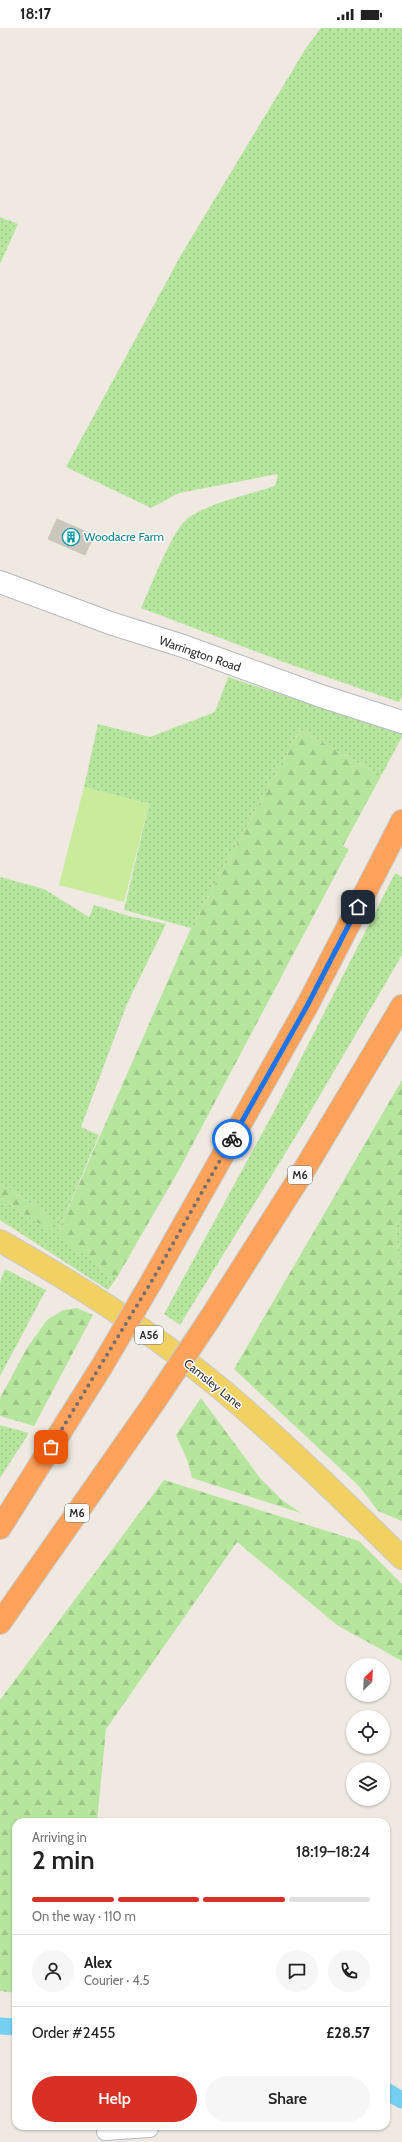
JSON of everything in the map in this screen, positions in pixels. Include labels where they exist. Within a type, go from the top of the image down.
[{"type":"highway","points":[[0,1528],[102,1366],[153,1279],[307,1006],[402,821]]},
{"type":"highway","name":"M6","points":[[0,1623],[153,1404],[209,1320],[305,1168],[402,1006]]},
{"type":"main road","name":"Camsley Lane","points":[[0,1241],[104,1304],[200,1372],[272,1434],[398,1554]]},
{"type":"street","name":"Warrington Road","points":[[0,582],[110,623],[183,646],[320,696],[402,722]]},
{"type":"street","points":[[105,2132],[128,2136],[147,2130]]},
{"type":"green space","points":[[321,28],[402,28],[402,697],[399,702],[289,664],[141,608],[169,546],[182,524],[188,518],[197,512],[219,503],[275,486],[278,474],[179,493],[151,508],[66,467],[181,255],[306,48]]},
{"type":"green space","points":[[0,217],[18,224],[0,264]]},
{"type":"green space","points":[[228,677],[402,734],[402,737],[381,776],[300,730],[191,928],[124,910],[149,804],[84,787],[98,724],[150,737],[215,712]]},
{"type":"green space","points":[[300,730],[381,776],[343,846],[349,849],[179,1170],[116,1279],[57,1235],[0,1198],[0,1184],[45,1212],[57,1234],[191,928]]},
{"type":"green space","points":[[84,787],[149,804],[124,902],[59,885]]},
{"type":"green space","points":[[395,873],[402,877],[402,955],[302,1126],[180,1325],[164,1314],[278,1104]]},
{"type":"green space","points":[[0,877],[44,889],[89,917],[94,905],[129,916],[166,924],[127,1004],[81,1127],[99,1135],[57,1234],[116,1279],[108,1290],[0,1220],[0,1198],[56,1234],[45,1212],[0,1184]]},
{"type":"green space","points":[[402,1080],[402,1218],[396,1225],[399,1269],[402,1273],[402,1521],[378,1511],[359,1486],[234,1369]]},
{"type":"green space","points":[[402,1218],[402,1273],[399,1269],[396,1225]]},
{"type":"green space","points":[[5,1269],[46,1290],[0,1376],[0,1282]]},
{"type":"green space","points":[[77,1308],[93,1315],[34,1426],[0,1416],[0,1398],[27,1348],[47,1320],[63,1310]]},
{"type":"green space","points":[[201,1398],[260,1478],[282,1500],[301,1513],[192,1478],[188,1462],[176,1435]]},
{"type":"green space","points":[[0,1425],[29,1433],[0,1478]]},
{"type":"green space","points":[[164,1480],[359,1541],[402,1584],[402,1661],[337,1625],[237,1542],[106,1729],[97,1818],[12,1818],[12,1992],[0,1991],[0,1700]]},
{"type":"building","name":"Woodacre Farm","points":[[57,519],[94,535],[85,555],[48,539]]},
{"type":"waterway","points":[[0,2026],[12,2027]]},
{"type":"waterway","points":[[390,2093],[402,2100]]},
{"type":"way so far","points":[[51,1447],[102,1366],[232,1139]]},
{"type":"place","name":"Woodacre Farm","points":[[71,537]]},
{"type":"route","points":[[232,1139],[307,1006],[358,907]]}]
